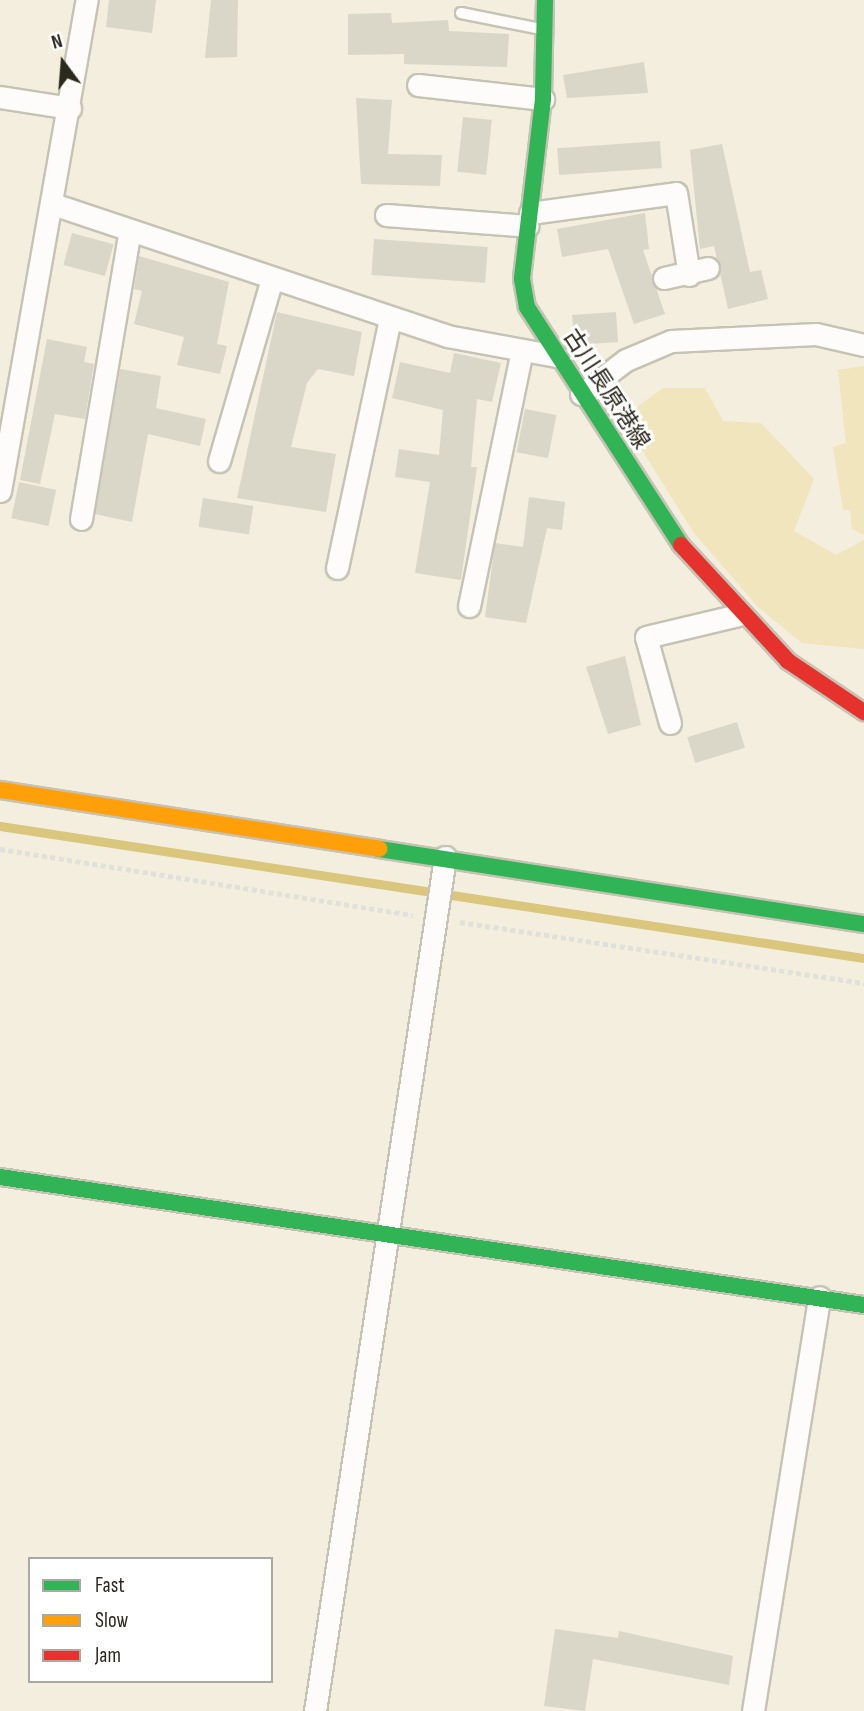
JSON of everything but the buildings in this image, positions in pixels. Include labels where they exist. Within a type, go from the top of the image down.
[{"type":"street","points":[[0,491],[53,204],[87,0]]},
{"type":"street","name":"古川長原港線","points":[[545,0],[543,99],[522,279],[527,307],[556,356],[685,551],[738,615],[788,661],[864,712]]},
{"type":"street","points":[[418,85],[543,99]]},
{"type":"street","points":[[0,97],[70,108]]},
{"type":"street","points":[[386,215],[529,220],[676,193],[699,271],[664,278]]},
{"type":"street","points":[[53,204],[271,282],[390,318],[556,356]]},
{"type":"street","points":[[81,519],[130,230]]},
{"type":"street","points":[[219,461],[271,282]]},
{"type":"street","points":[[337,568],[390,318]]},
{"type":"street","points":[[581,394],[626,360],[671,341],[816,334],[864,345]]},
{"type":"street","points":[[469,606],[522,350]]},
{"type":"street","points":[[670,723],[646,638],[738,615]]},
{"type":"street","points":[[0,790],[444,866],[864,924]]},
{"type":"street","points":[[315,1711],[390,1237],[444,866]]},
{"type":"street","points":[[0,1177],[390,1237],[864,1305]]},
{"type":"street","points":[[753,1711],[819,1297]]},
{"type":"lane","points":[[461,13],[544,30]]},
{"type":"shaded area","points":[[864,366],[864,535],[852,529],[850,510],[843,510],[833,447],[846,443],[838,370]]},
{"type":"shaded area","points":[[663,388],[705,388],[723,421],[761,423],[814,479],[794,531],[836,555],[864,540],[864,649],[802,643],[758,607],[694,533],[622,418]]},
{"type":"waterway","points":[[0,826],[864,958]]},
{"type":"traffic: fast","points":[[545,0],[543,99],[522,279],[527,307],[681,545]]},
{"type":"traffic: fast","points":[[379,849],[864,924]]},
{"type":"traffic: fast","points":[[0,1177],[864,1305]]},
{"type":"traffic: slow","points":[[0,790],[379,849]]},
{"type":"traffic: jam","points":[[681,545],[788,661],[864,712]]}]
